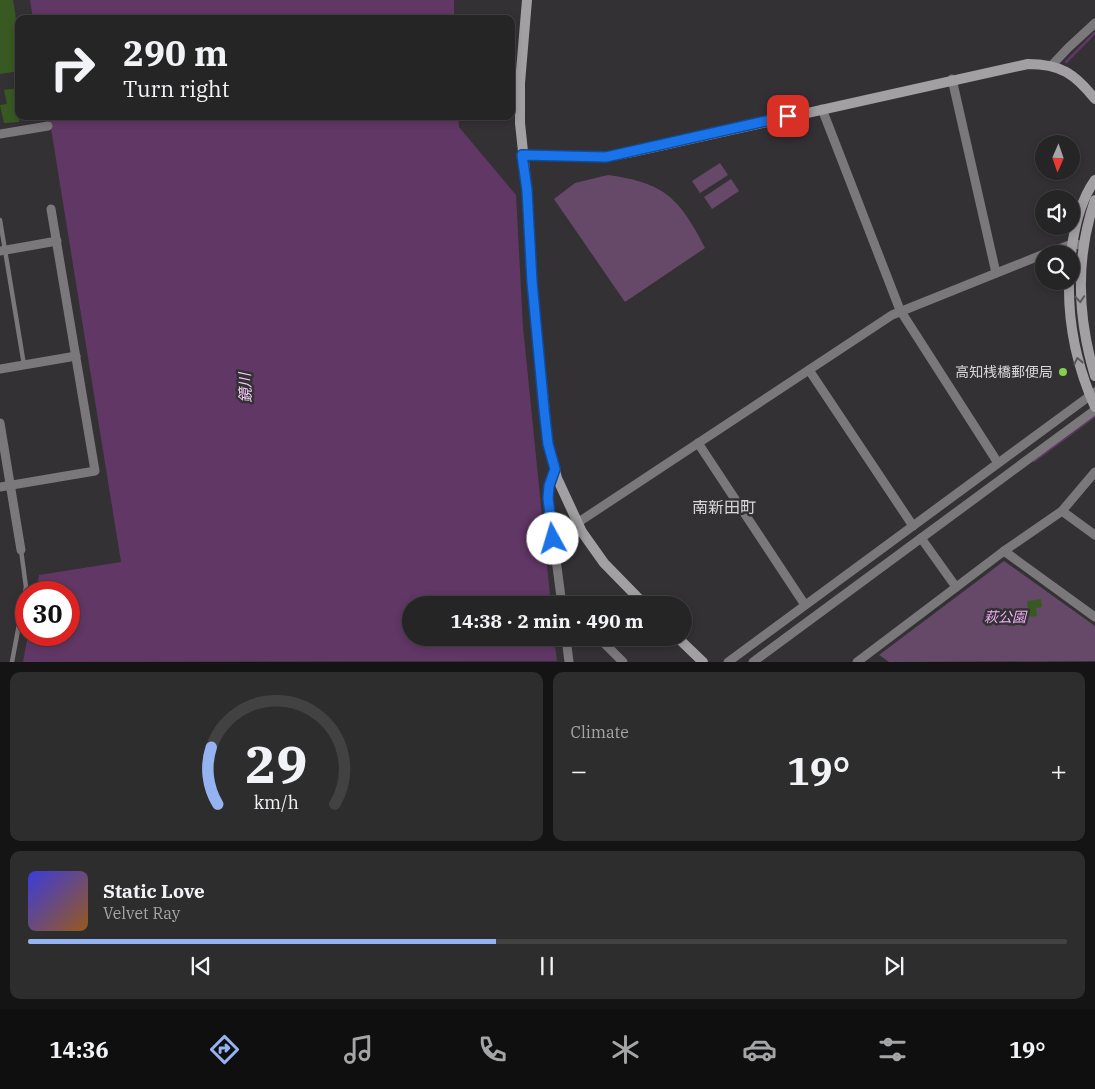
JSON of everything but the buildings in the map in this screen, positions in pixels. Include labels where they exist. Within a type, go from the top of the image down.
[{"type":"street","points":[[526,0],[520,83],[522,155],[527,190],[532,282],[548,444],[555,469],[577,523],[604,563],[636,596]]},
{"type":"street","points":[[1052,65],[1095,23]]},
{"type":"street","points":[[522,155],[606,157],[1028,64],[1052,65],[1075,77],[1095,99]]},
{"type":"street","points":[[952,80],[996,273]]},
{"type":"street","points":[[822,108],[900,310],[998,462]]},
{"type":"street","points":[[0,134],[48,126]]},
{"type":"street","points":[[1072,245],[1085,194],[1095,180]]},
{"type":"street","points":[[1095,200],[1083,245],[1080,293],[1082,322],[1095,376]]},
{"type":"street","points":[[0,487],[95,471],[51,209]]},
{"type":"street","points":[[2,250],[57,241]]},
{"type":"street","points":[[553,539],[900,310],[1035,258]]},
{"type":"street","points":[[753,662],[1095,408],[1092,394],[1079,367],[1070,324],[1069,290]]},
{"type":"street","points":[[0,369],[76,356]]},
{"type":"street","points":[[809,370],[912,526]]},
{"type":"street","points":[[728,662],[1092,394]]},
{"type":"street","points":[[0,423],[21,550]]},
{"type":"street","points":[[698,443],[805,605]]},
{"type":"street","points":[[555,469],[549,486],[548,498],[561,596]]},
{"type":"street","points":[[864,660],[956,587],[1062,511],[1095,472]]},
{"type":"street","points":[[1062,511],[1095,535]]},
{"type":"street","points":[[921,538],[956,587]]},
{"type":"street","points":[[1004,551],[1095,617]]},
{"type":"street","points":[[567,646],[569,662]]},
{"type":"street","points":[[607,646],[623,662]]},
{"type":"street","points":[[686,646],[703,662]]},
{"type":"lane","points":[[0,220],[2,250],[24,365]]},
{"type":"lane","points":[[12,662],[26,587],[21,550]]},
{"type":"green space","points":[[720,163],[728,175],[700,193],[692,181]]},
{"type":"green space","points":[[608,175],[644,183],[657,188],[668,196],[687,217],[705,248],[625,302],[554,199],[575,183]]},
{"type":"green space","points":[[731,179],[739,191],[712,209],[704,197]]},
{"type":"green space","name":"萩公園","points":[[1004,561],[1095,626],[1095,661],[889,662],[879,655]]},
{"type":"water","points":[[30,0],[454,0],[454,15],[32,15]]},
{"type":"water","name":"鏡川","points":[[50,120],[458,120],[459,127],[516,195],[523,327],[550,596],[402,596],[402,646],[555,646],[557,661],[23,662],[26,646],[80,646],[80,581],[38,581],[39,575],[121,562]]},
{"type":"waterway","points":[[1066,62],[1095,33]]},
{"type":"waterway","points":[[1034,461],[1095,416]]},
{"type":"place","name":"高知桟橋郵便局","points":[[1063,372]]},
{"type":"district","name":"南新田町","points":[[724,507]]},
{"type":"route","points":[[553,539],[548,498],[549,486],[555,469],[548,444],[544,409],[532,282],[527,190],[522,155],[606,157],[788,116]]}]
